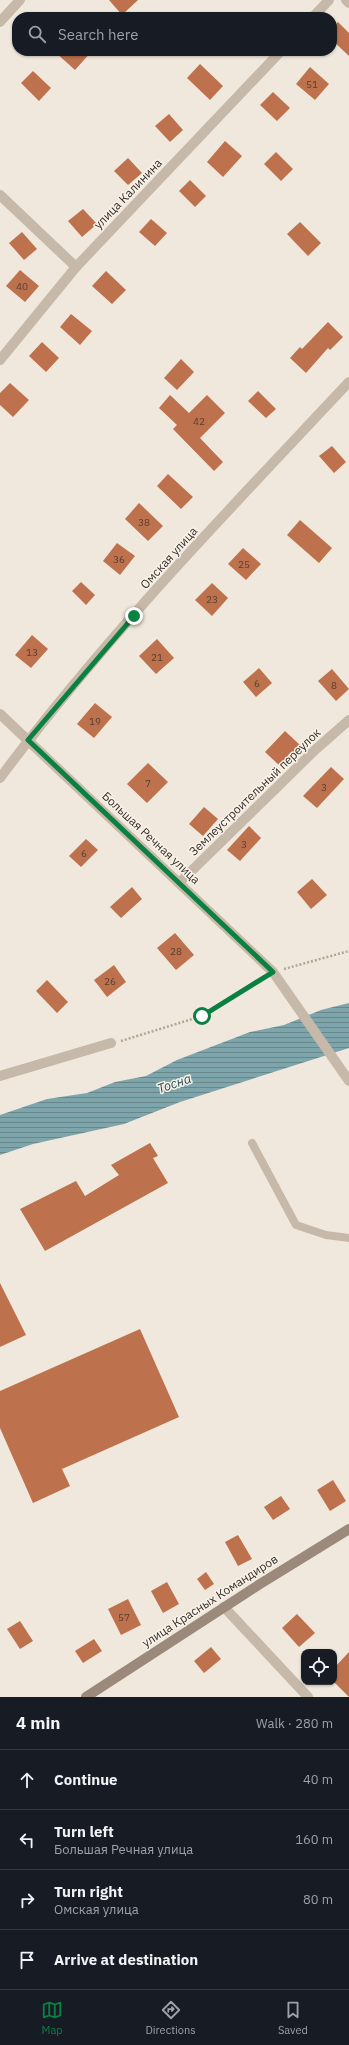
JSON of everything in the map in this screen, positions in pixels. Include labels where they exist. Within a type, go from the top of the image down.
[{"type":"street","points":[[0,22],[20,0]]},
{"type":"street","points":[[318,12],[329,0]]},
{"type":"street","points":[[346,0],[349,3]]},
{"type":"street","name":"улица Калинина","points":[[0,360],[76,267],[276,56]]},
{"type":"street","points":[[0,195],[76,267]]},
{"type":"street","name":"Омская улица","points":[[0,778],[28,740],[134,616],[349,382]]},
{"type":"street","name":"Большая Речная улица","points":[[0,714],[273,972],[349,1081]]},
{"type":"street","name":"Землеустроительный переулок","points":[[179,883],[315,750],[349,720]]},
{"type":"street","points":[[0,1076],[111,1043]]},
{"type":"street","name":"улица Красных Командиров","points":[[86,1697],[224,1607],[349,1529]]},
{"type":"street","points":[[224,1607],[308,1697]]},
{"type":"lane","points":[[252,1143],[296,1225],[326,1235],[349,1238]]},
{"type":"path","points":[[111,1043],[202,1016],[273,972],[349,951]]},
{"type":"water","name":"Тосна","points":[[349,1003],[349,1048],[180,1102],[124,1124],[33,1144],[0,1155],[0,1115],[47,1099],[87,1093],[115,1082],[146,1076],[177,1060],[250,1032],[284,1025],[321,1010]]},
{"type":"building","points":[[109,0],[138,0],[125,12],[119,12]]},
{"type":"building","points":[[338,22],[349,33],[349,56],[337,45]]},
{"type":"building","points":[[60,56],[88,56],[75,70]]},
{"type":"building","points":[[200,64],[223,86],[210,100],[187,78]]},
{"type":"building","points":[[310,67],[329,84],[315,100],[296,84]]},
{"type":"building","points":[[33,71],[51,88],[39,101],[21,83]]},
{"type":"building","points":[[273,92],[290,108],[277,121],[260,105]]},
{"type":"building","points":[[169,114],[183,130],[170,142],[155,126]]},
{"type":"building","points":[[225,141],[242,156],[223,177],[207,162]]},
{"type":"building","points":[[276,152],[293,169],[281,181],[264,164]]},
{"type":"building","points":[[128,158],[142,173],[128,185],[114,171]]},
{"type":"building","points":[[190,180],[206,196],[195,207],[179,191]]},
{"type":"building","points":[[83,209],[97,224],[82,237],[68,221]]},
{"type":"building","points":[[151,219],[167,233],[155,246],[139,232]]},
{"type":"building","points":[[300,222],[321,243],[308,256],[287,234]]},
{"type":"building","points":[[22,232],[37,249],[24,260],[9,243]]},
{"type":"building","points":[[20,270],[39,286],[25,302],[6,286]]},
{"type":"building","points":[[106,271],[126,290],[112,304],[92,286]]},
{"type":"building","points":[[71,314],[92,331],[80,345],[60,327]]},
{"type":"building","points":[[328,322],[343,337],[330,350],[328,348],[306,373],[290,358],[300,347],[302,349]]},
{"type":"building","points":[[42,342],[59,358],[46,372],[29,356]]},
{"type":"building","points":[[181,359],[194,372],[177,390],[164,378]]},
{"type":"building","points":[[10,383],[29,400],[13,417],[0,405],[0,393]]},
{"type":"building","points":[[258,391],[276,409],[266,418],[248,401]]},
{"type":"building","points":[[170,395],[189,413],[207,395],[225,413],[200,438],[223,462],[214,471],[173,429],[177,425],[159,408]]},
{"type":"building","points":[[332,446],[346,462],[334,473],[319,456]]},
{"type":"building","points":[[168,474],[193,497],[181,509],[157,486]]},
{"type":"building","points":[[139,503],[163,526],[148,541],[125,519]]},
{"type":"building","points":[[300,520],[332,548],[319,563],[287,535]]},
{"type":"building","points":[[117,543],[135,556],[120,575],[103,561]]},
{"type":"building","points":[[243,548],[261,564],[246,580],[228,564]]},
{"type":"building","points":[[81,582],[95,595],[86,605],[72,591]]},
{"type":"building","points":[[212,583],[228,598],[212,616],[195,600]]},
{"type":"building","points":[[32,635],[48,649],[31,668],[15,655]]},
{"type":"building","points":[[157,639],[174,658],[156,674],[139,656]]},
{"type":"building","points":[[259,668],[272,683],[256,697],[243,682]]},
{"type":"building","points":[[332,669],[349,689],[336,701],[318,681]]},
{"type":"building","points":[[95,703],[112,717],[94,738],[77,724]]},
{"type":"building","points":[[285,731],[301,746],[281,767],[265,752]]},
{"type":"building","points":[[148,763],[168,782],[147,803],[127,784]]},
{"type":"building","points":[[331,767],[344,779],[317,808],[303,796]]},
{"type":"building","points":[[204,807],[218,819],[203,836],[189,824]]},
{"type":"building","points":[[249,826],[261,838],[240,861],[227,850]]},
{"type":"building","points":[[86,839],[98,850],[81,867],[69,856]]},
{"type":"building","points":[[312,879],[327,895],[311,909],[297,892]]},
{"type":"building","points":[[132,887],[142,899],[121,918],[110,907]]},
{"type":"building","points":[[175,933],[194,955],[176,970],[157,948]]},
{"type":"building","points":[[114,965],[126,982],[107,997],[94,980]]},
{"type":"building","points":[[47,980],[68,1002],[57,1013],[36,991]]},
{"type":"building","points":[[150,1143],[158,1156],[153,1158],[168,1183],[45,1251],[20,1209],[76,1181],[85,1196],[119,1175],[111,1165]]},
{"type":"building","points":[[0,1283],[26,1335],[0,1347]]},
{"type":"building","points":[[140,1329],[179,1417],[62,1469],[70,1486],[33,1503],[0,1428],[0,1391]]},
{"type":"building","points":[[333,1480],[346,1501],[330,1511],[317,1490]]},
{"type":"building","points":[[281,1496],[290,1509],[273,1520],[264,1507]]},
{"type":"building","points":[[238,1535],[252,1559],[238,1566],[225,1542]]},
{"type":"building","points":[[206,1572],[214,1584],[205,1590],[197,1579]]},
{"type":"building","points":[[167,1582],[179,1604],[163,1613],[151,1591]]},
{"type":"building","points":[[128,1599],[141,1625],[121,1635],[108,1609]]},
{"type":"building","points":[[297,1614],[315,1633],[299,1647],[282,1628]]},
{"type":"building","points":[[20,1621],[33,1641],[20,1649],[7,1629]]},
{"type":"building","points":[[94,1639],[102,1651],[83,1663],[75,1651]]},
{"type":"building","points":[[211,1647],[221,1659],[204,1673],[194,1661]]},
{"type":"building","points":[[349,1652],[349,1697],[337,1685],[337,1665]]},
{"type":"route","points":[[134,616],[28,740],[273,972],[202,1016]]}]
